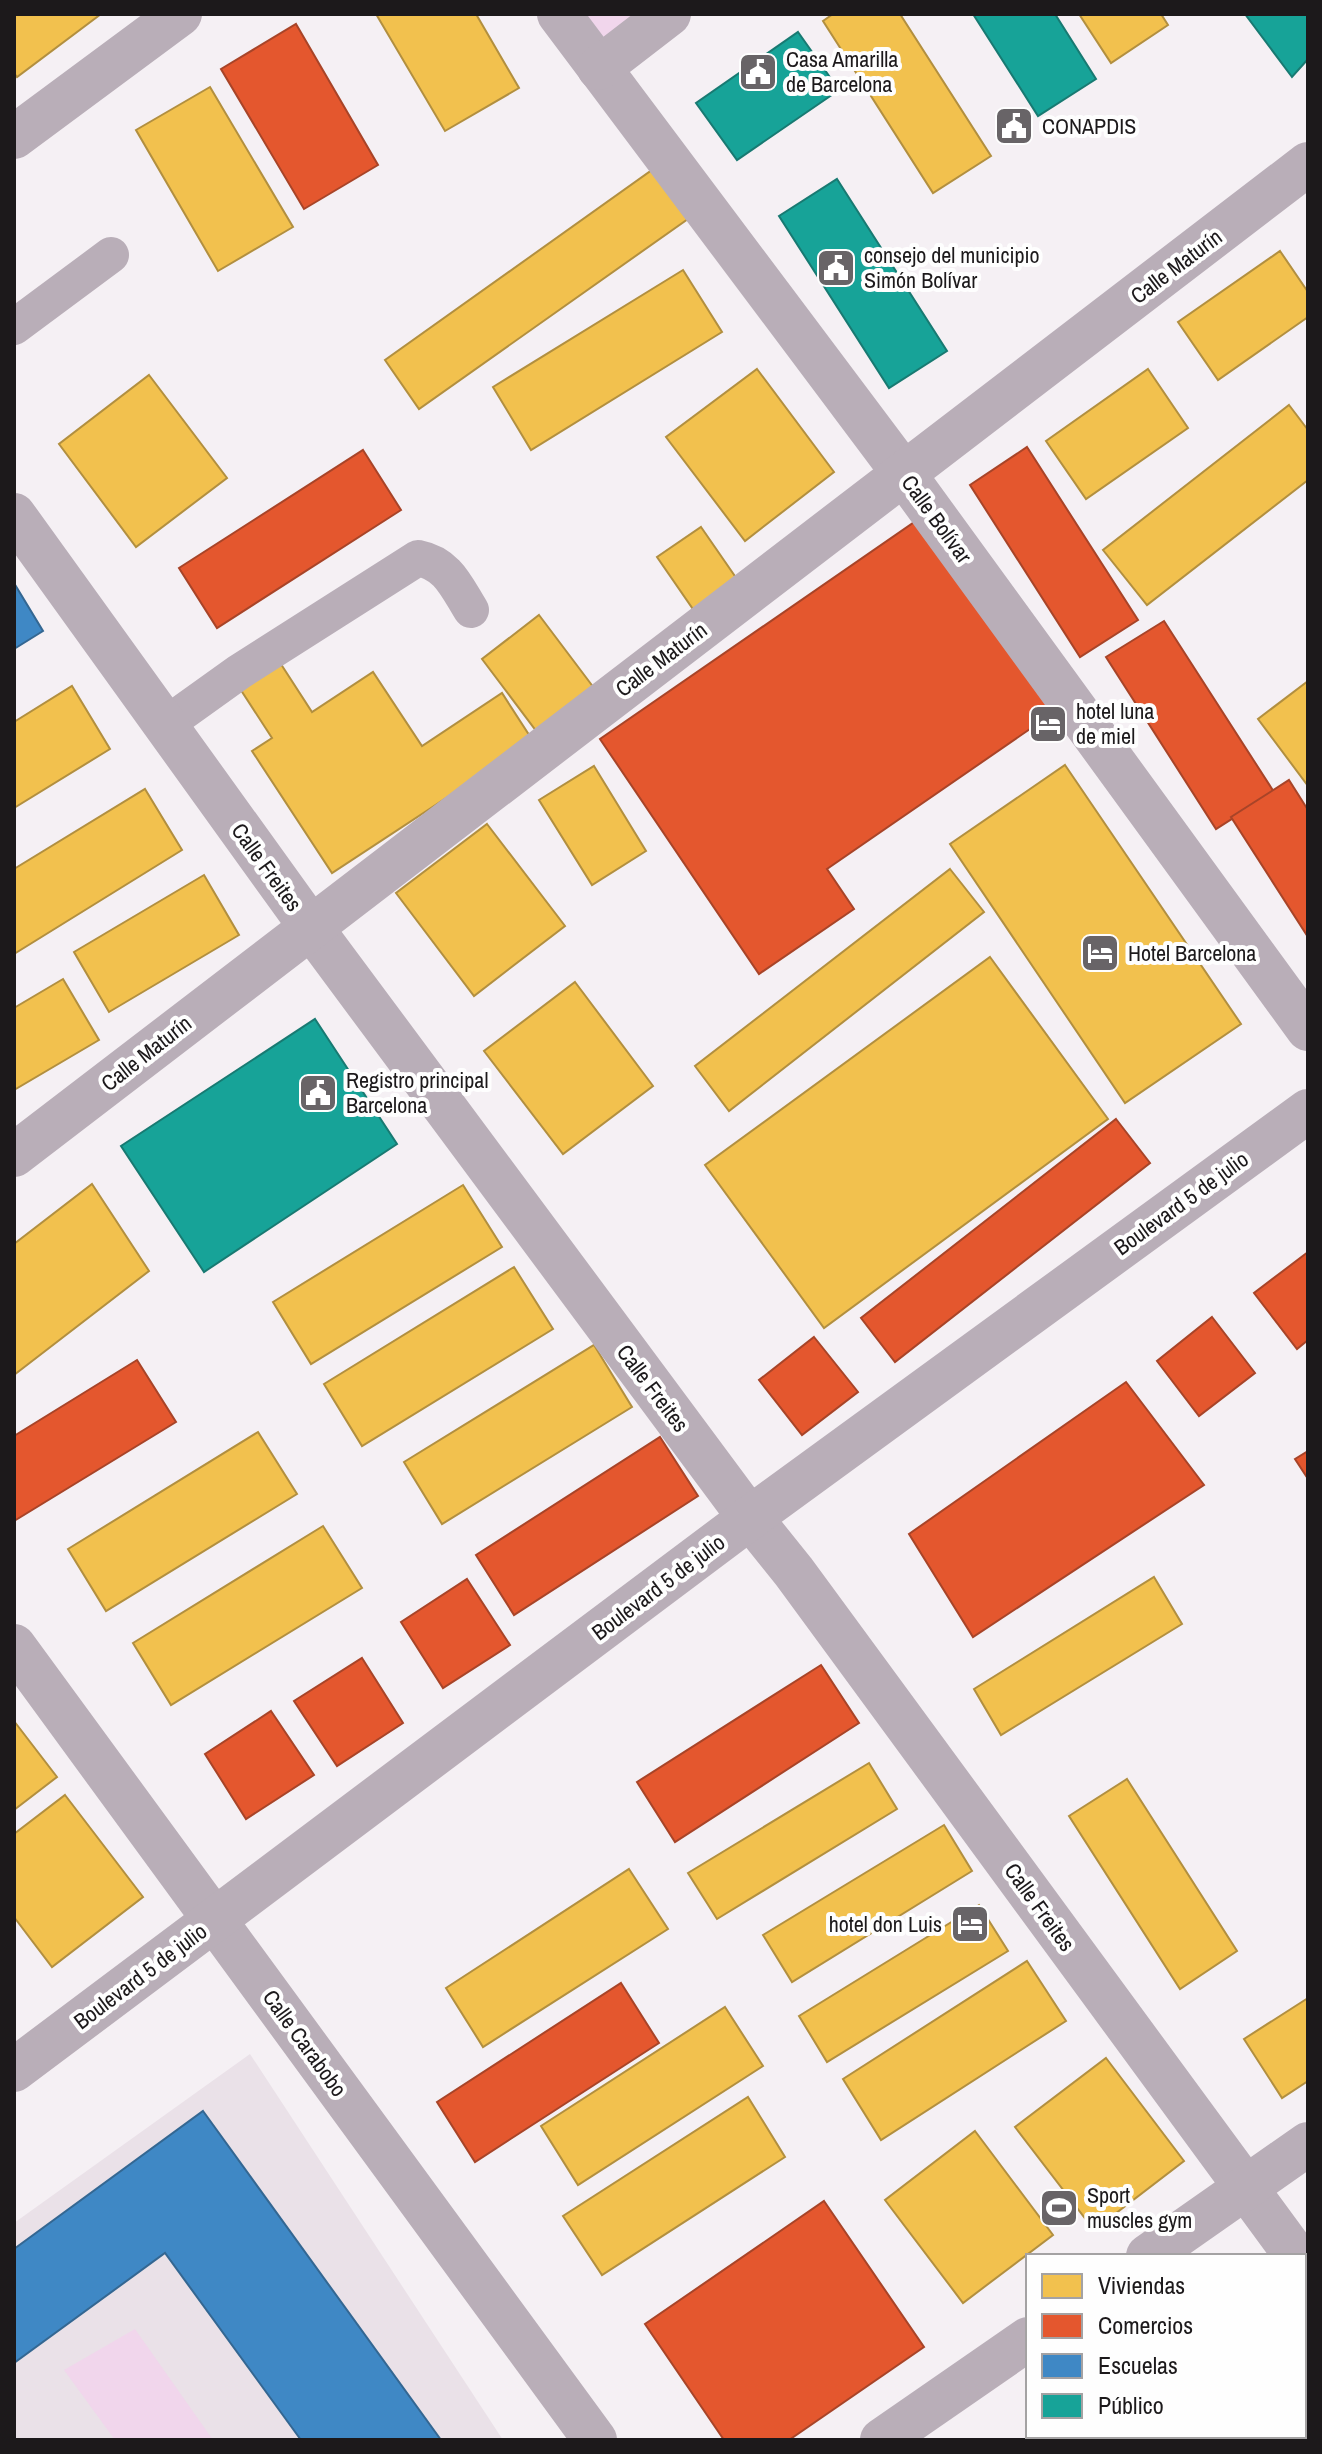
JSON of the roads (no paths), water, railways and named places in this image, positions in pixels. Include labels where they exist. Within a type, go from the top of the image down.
[{"type":"street","points":[[14,137],[180,14]]},
{"type":"street","name":"Calle Bolívar","points":[[559,14],[904,474],[1308,1029]]},
{"type":"street","points":[[599,68],[669,14]]},
{"type":"street","name":"Calle Maturín","points":[[14,1155],[1308,164]]},
{"type":"street","name":"Calle Freites","points":[[14,515],[310,926],[794,1572],[1295,2254]]},
{"type":"street","name":"Boulevard 5 de julio","points":[[14,2070],[751,1517],[1308,1111]]},
{"type":"street","name":"Calle Carabobo","points":[[14,1646],[595,2440]]},
{"type":"street","points":[[1151,2254],[1306,2149]]},
{"type":"street","points":[[882,2440],[1026,2340]]},
{"type":"lane","points":[[14,327],[111,255]]},
{"type":"lane","points":[[165,725],[239,672],[418,558],[435,561],[453,580],[471,610]]},
{"type":"place","name":"Casa Amarilla de Barcelona","points":[[758,72]]},
{"type":"place","name":"CONAPDIS","points":[[1014,126]]},
{"type":"place","name":"consejo del municipio Simón Bolívar","points":[[836,268]]},
{"type":"place","name":"hotel luna de miel","points":[[1048,724]]},
{"type":"place","name":"Hotel Barcelona","points":[[1100,953]]},
{"type":"place","name":"Registro principal Barcelona","points":[[318,1093]]},
{"type":"place","name":"hotel don Luis","points":[[970,1924]]},
{"type":"place","name":"Sport muscles gym","points":[[1059,2208]]}]
